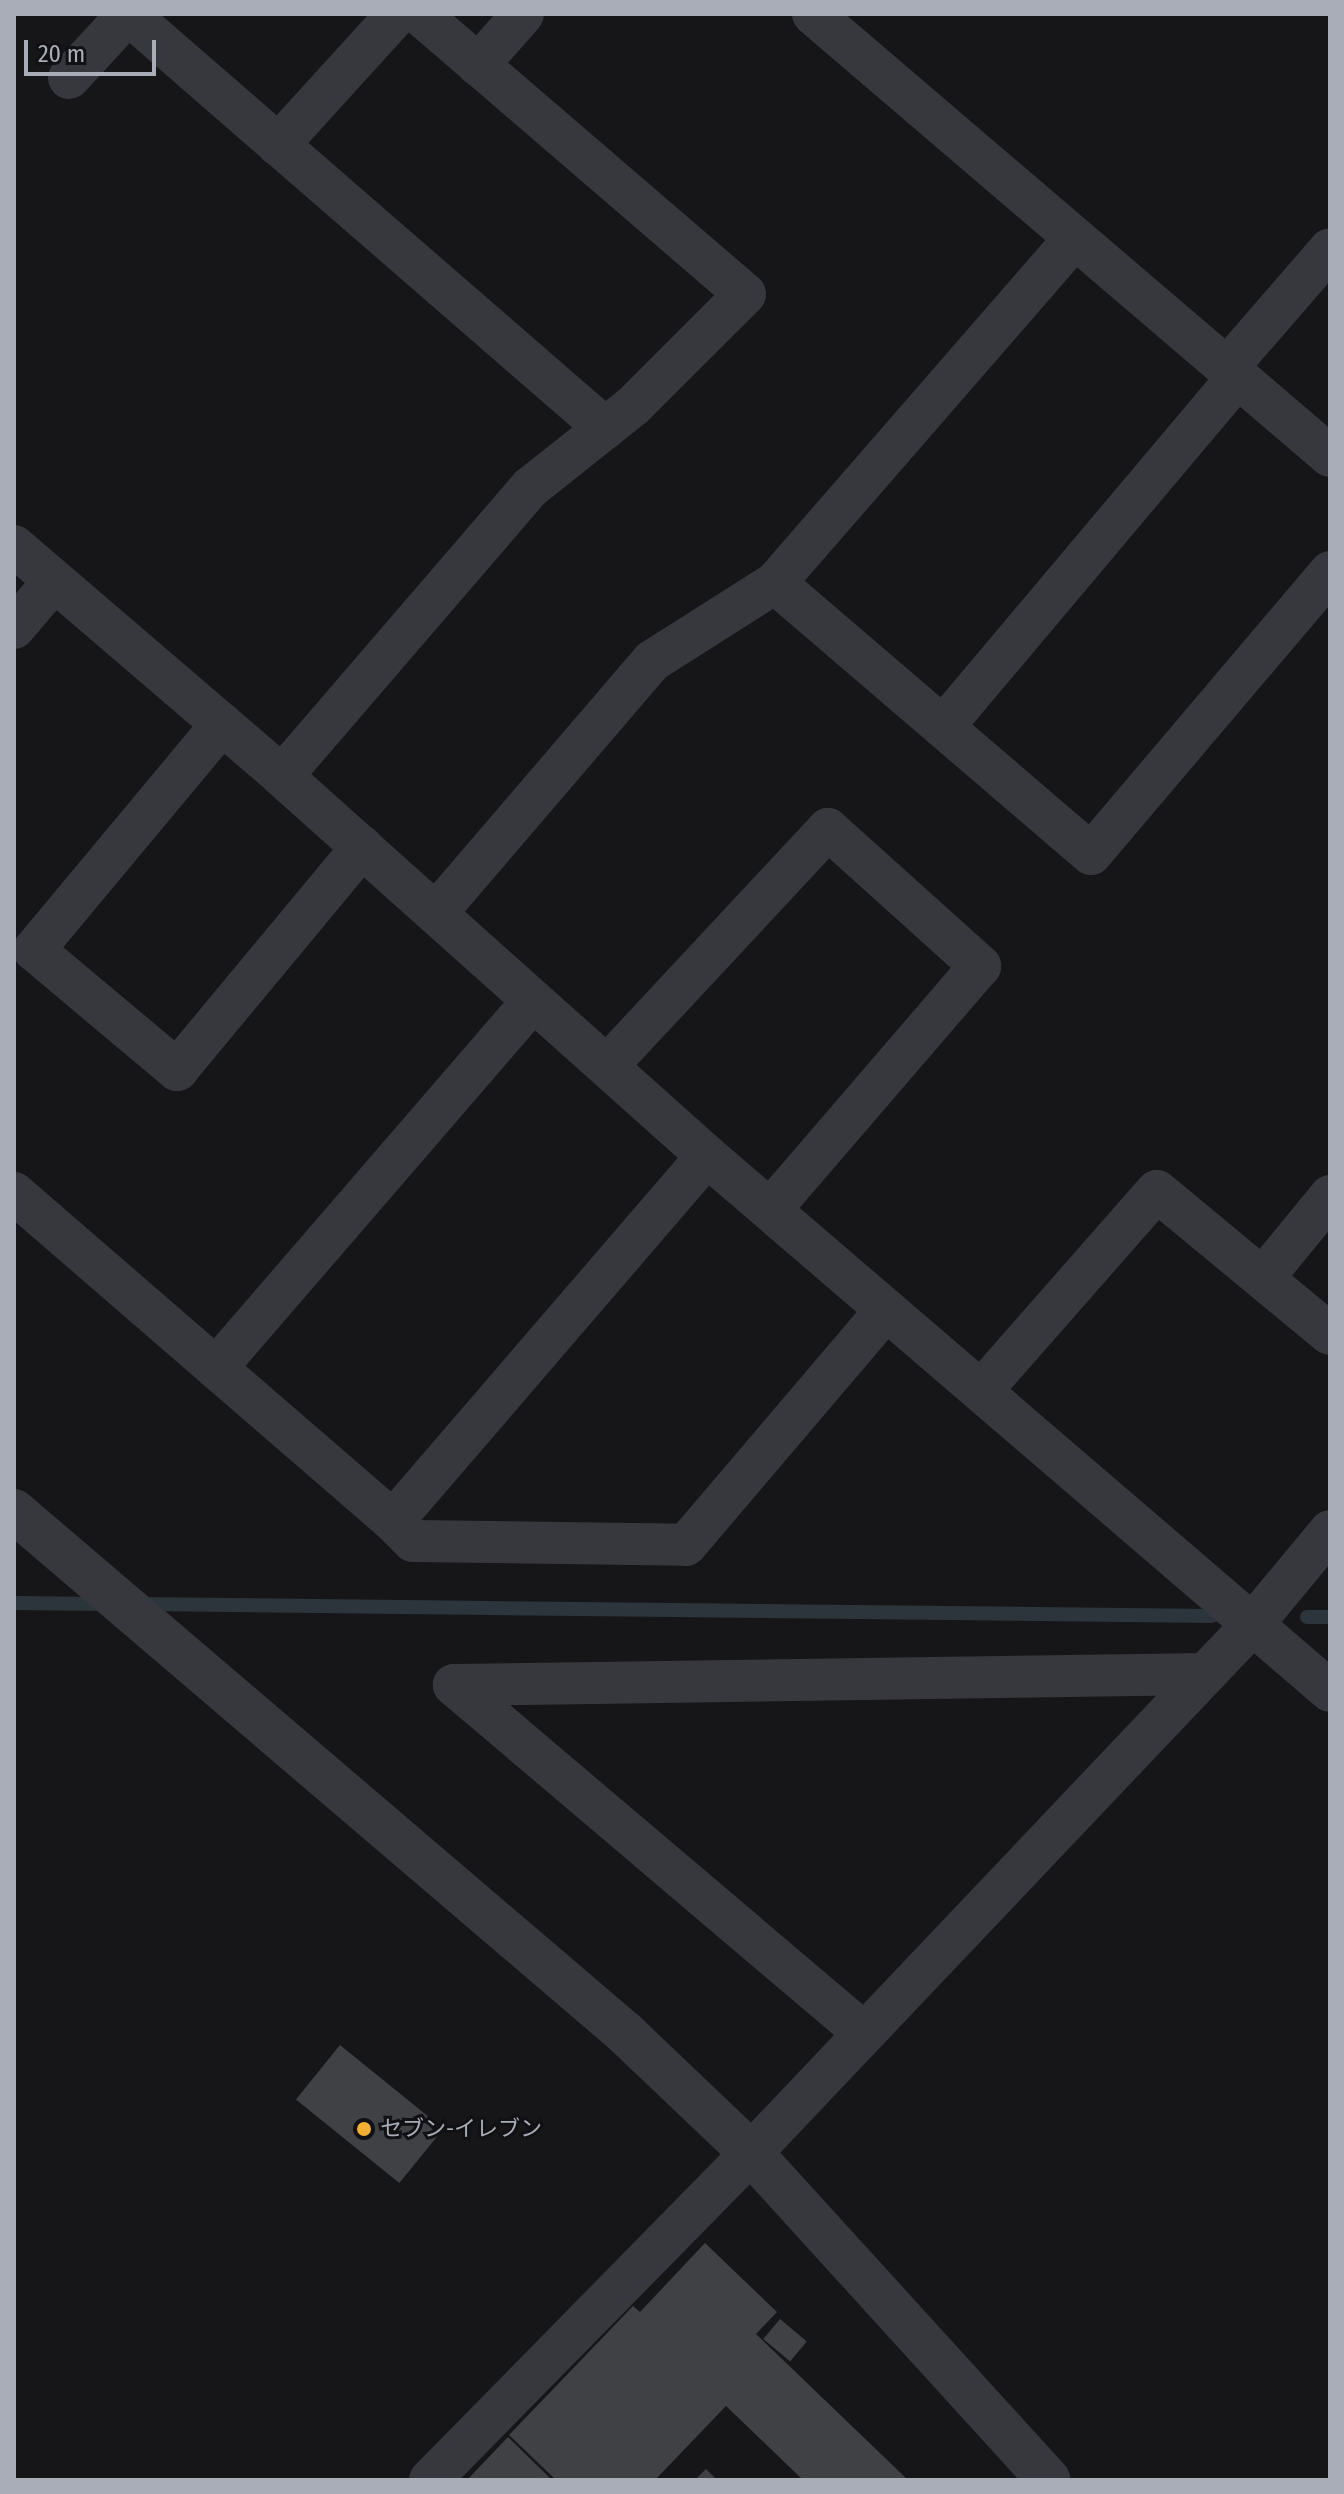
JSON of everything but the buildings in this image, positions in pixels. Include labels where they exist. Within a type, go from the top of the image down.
[{"type":"street","points":[[69,78],[128,14],[605,428]]},
{"type":"street","points":[[278,145],[397,14]]},
{"type":"street","points":[[282,776],[531,487],[633,406],[745,294],[419,14]]},
{"type":"street","points":[[478,65],[523,14]]},
{"type":"street","points":[[813,14],[1330,456]]},
{"type":"street","points":[[436,913],[652,661],[775,583],[1075,238]]},
{"type":"street","points":[[943,727],[1330,249]]},
{"type":"street","points":[[14,546],[282,776],[707,1156],[1330,1691]]},
{"type":"street","points":[[775,583],[1091,854],[1330,572]]},
{"type":"street","points":[[14,628],[54,581]]},
{"type":"street","points":[[222,724],[34,950],[177,1070],[362,847]]},
{"type":"street","points":[[607,1066],[828,829],[980,966],[770,1210]]},
{"type":"street","points":[[216,1368],[533,1001]]},
{"type":"street","points":[[393,1521],[707,1156]]},
{"type":"street","points":[[981,1391],[1157,1191],[1330,1334]]},
{"type":"street","points":[[14,1193],[413,1541],[686,1545],[886,1310]]},
{"type":"street","points":[[1263,1278],[1330,1196]]},
{"type":"street","points":[[14,1511],[624,2032],[751,2153],[1049,2480]]},
{"type":"street","points":[[430,2480],[751,2153],[1206,1674],[1252,1625],[1330,1531]]},
{"type":"street","points":[[864,2033],[454,1685],[1206,1674]]},
{"type":"waterway","points":[[14,1603],[106,1604]]},
{"type":"waterway","points":[[138,1604],[1212,1616]]},
{"type":"waterway","points":[[1307,1617],[1330,1617]]},
{"type":"place","name":"セブン-イレブン","points":[[364,2129]]}]
